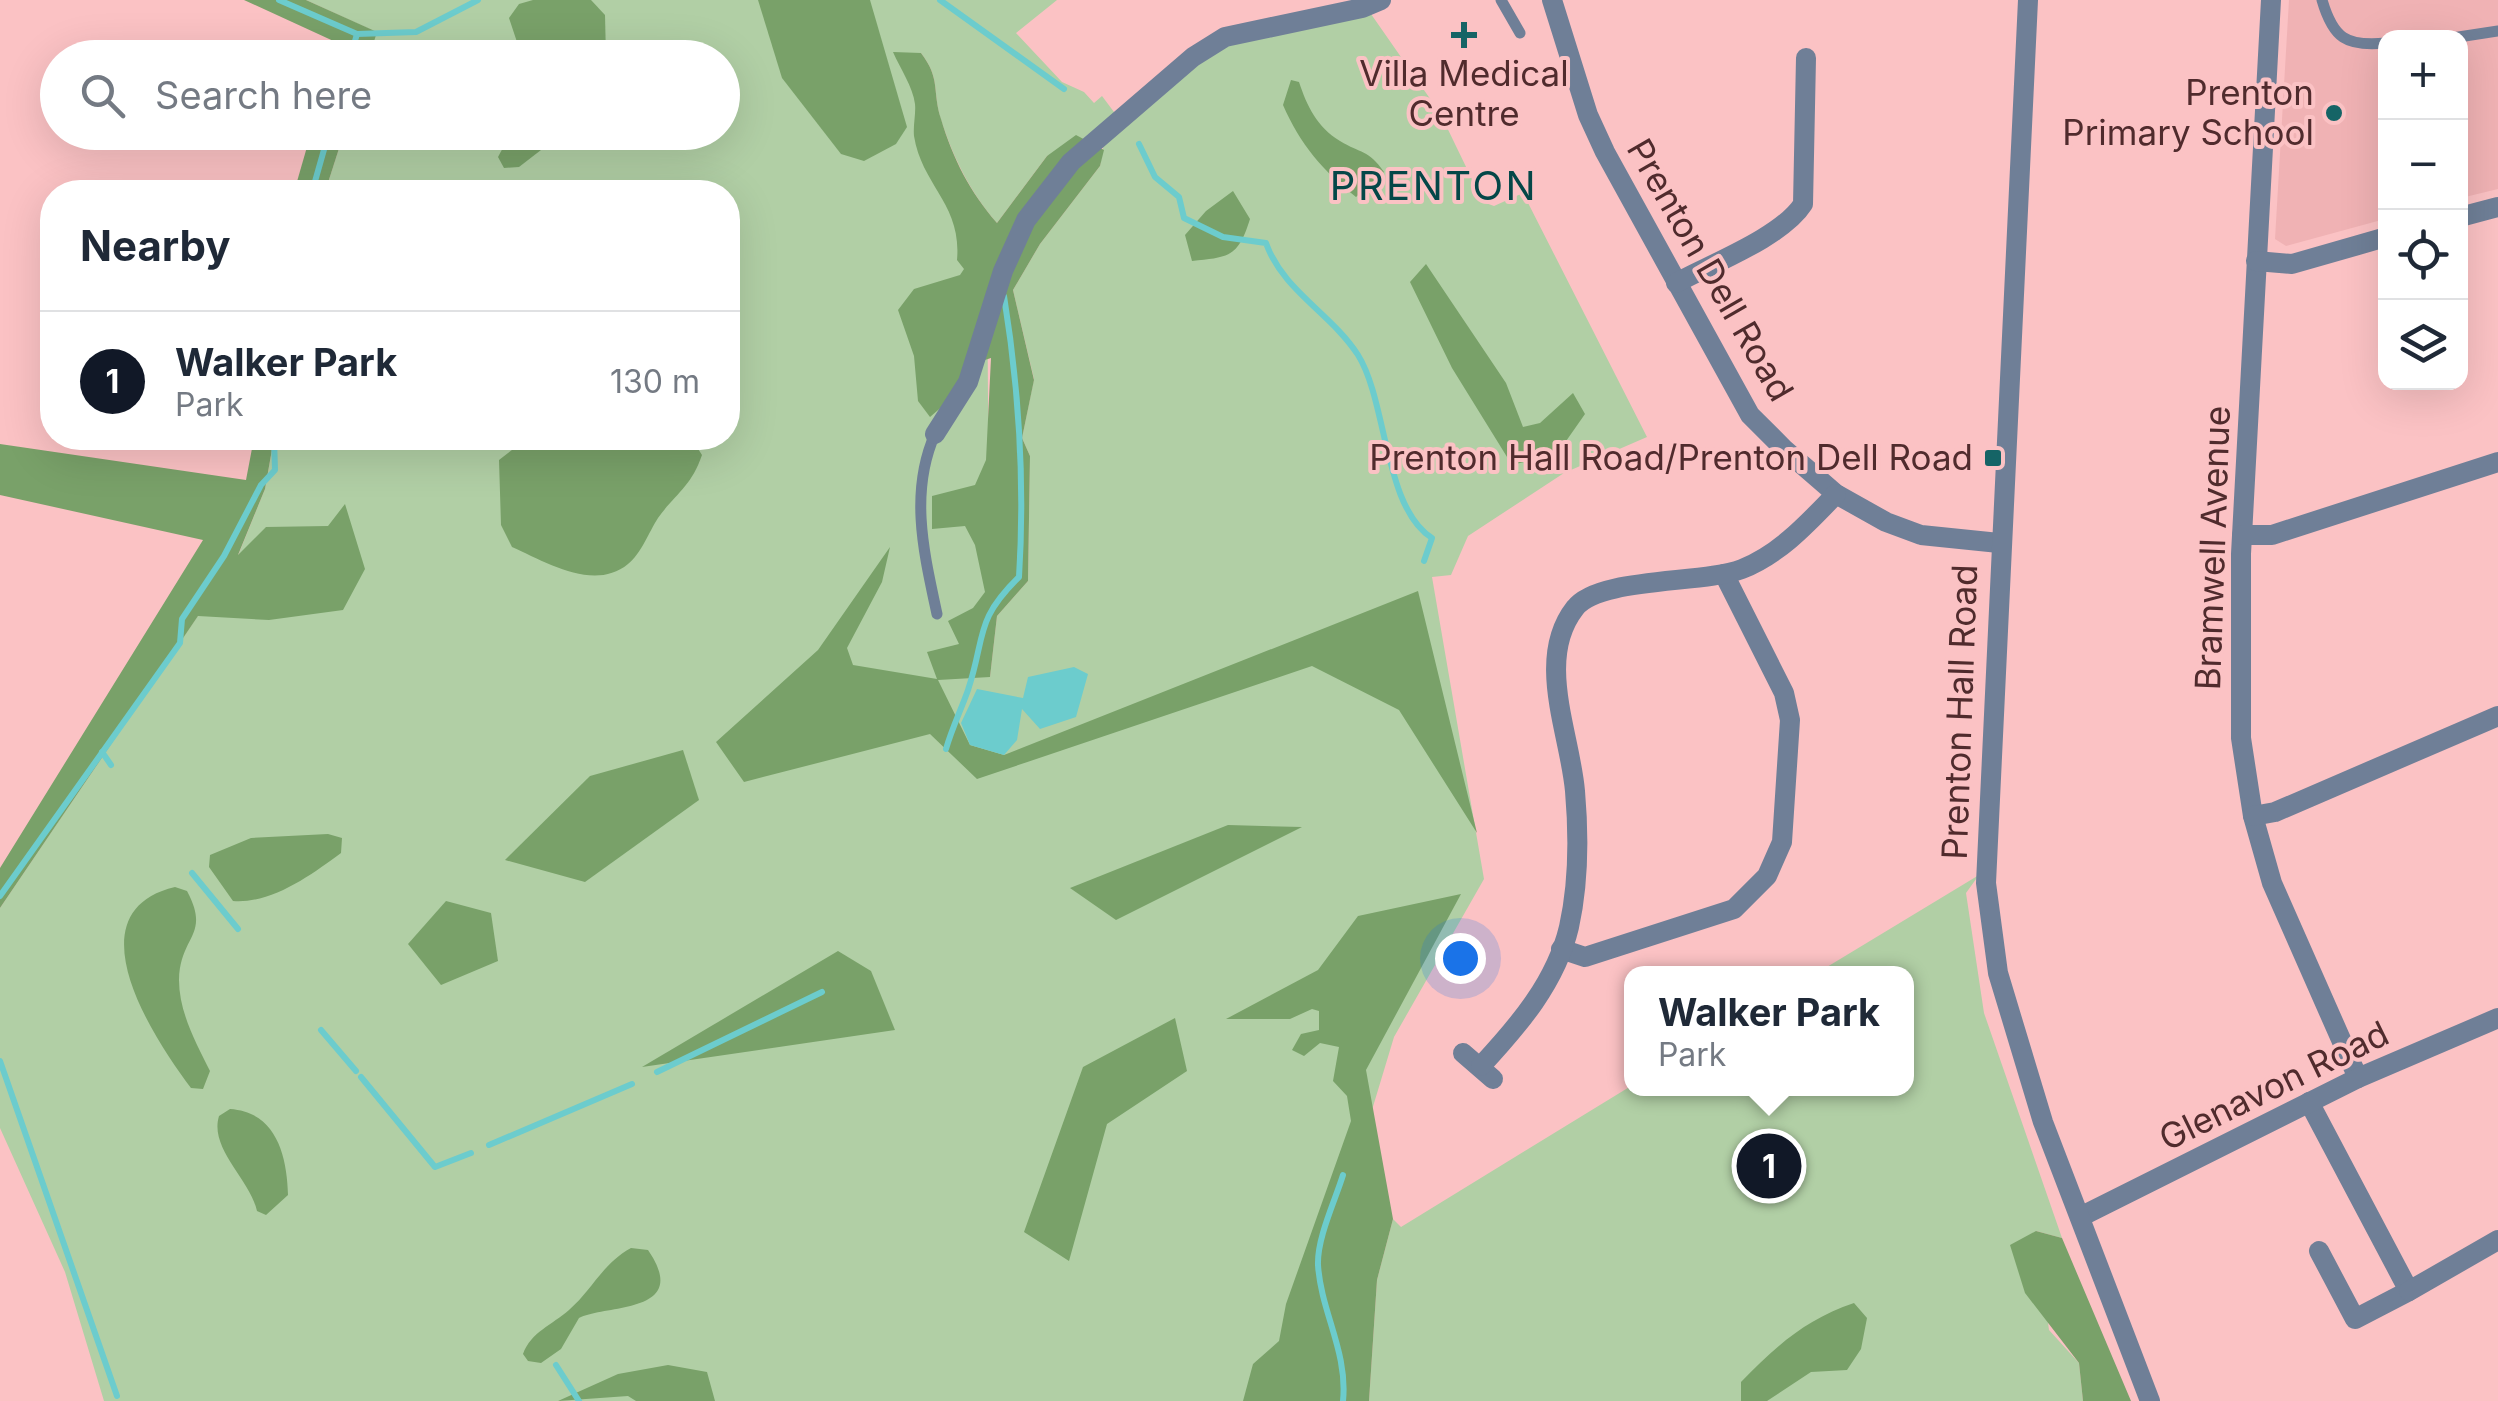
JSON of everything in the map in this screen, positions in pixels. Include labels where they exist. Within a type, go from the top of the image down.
[{"type":"street","points":[[935,434],[968,382],[1003,271],[1026,220],[1070,162],[1193,58],[1225,37],[1362,8],[1381,0]]},
{"type":"street","name":"Prenton Dell Road","points":[[1552,0],[1588,114],[1750,415],[1836,494],[1886,522],[1921,534],[1999,543]]},
{"type":"street","name":"Prenton Hall Road","points":[[2028,0],[1999,543],[1986,883],[1998,972],[2043,1122],[2150,1401]]},
{"type":"street","name":"Bramwell Avenue","points":[[2271,0],[2242,535],[2241,738],[2253,816],[2272,882],[2358,1078]]},
{"type":"street","points":[[1676,283],[1771,232],[1796,215],[1803,204],[1806,58]]},
{"type":"street","points":[[2468,216],[2498,207]]},
{"type":"street","points":[[2256,261],[2292,264],[2378,240]]},
{"type":"street","points":[[2242,535],[2272,535],[2498,462]]},
{"type":"street","points":[[1463,1053],[1487,1073],[1553,972],[1561,949],[1576,887],[1579,838],[1557,683],[1558,646],[1564,624],[1578,603],[1601,592],[1724,574],[1769,556],[1836,494]]},
{"type":"street","points":[[1561,949],[1584,957],[1734,909],[1767,876],[1775,859],[1782,842],[1787,800],[1790,720],[1784,693],[1724,574]]},
{"type":"street","points":[[2253,816],[2275,812],[2498,716]]},
{"type":"street","name":"Glenavon Road","points":[[2080,1217],[2358,1078],[2498,1018]]},
{"type":"street","points":[[2309,1102],[2409,1290]]},
{"type":"street","points":[[2319,1251],[2356,1319],[2498,1240]]},
{"type":"lane","points":[[1502,0],[1520,33]]},
{"type":"lane","points":[[2322,0],[2332,32],[2343,41],[2359,46],[2378,44]]},
{"type":"lane","points":[[2468,36],[2498,31]]},
{"type":"lane","points":[[935,434],[922,466],[918,496],[937,614]]},
{"type":"shaded area","name":"Prenton Primary School","points":[[2289,0],[2498,0],[2498,189],[2468,196],[2468,30],[2378,30],[2378,221],[2286,246],[2275,239]]},
{"type":"green space","points":[[244,0],[306,0],[377,32],[374,40],[331,40]]},
{"type":"green space","points":[[306,0],[1057,0],[1016,33],[1062,82],[1084,92],[1094,103],[1102,96],[1117,116],[1088,141],[1047,156],[997,223],[971,187],[951,148],[927,62],[921,53],[901,53],[987,259],[990,677],[997,616],[1028,581],[1030,456],[1022,438],[1034,379],[1013,290],[1040,244],[1100,166],[1104,142],[1224,44],[1371,14],[1440,113],[1483,202],[1494,206],[1523,193],[1647,437],[1564,473],[1468,536],[1451,575],[1432,577],[1484,879],[1394,1037],[1359,1153],[1344,1401],[104,1401],[65,1272],[0,1128],[0,908],[237,558],[265,489],[272,450],[740,450],[740,180],[329,180],[339,150],[740,150],[740,40],[374,40],[376,32]]},
{"type":"green space","points":[[533,0],[591,0],[605,15],[606,40],[516,40],[509,18],[519,4]]},
{"type":"green space","points":[[758,0],[870,0],[907,127],[896,144],[864,161],[841,154],[782,78]]},
{"type":"green space","points":[[893,52],[921,53],[927,62],[941,119],[957,161],[997,223],[1047,156],[1076,135],[1104,150],[1100,166],[1040,244],[1013,290],[1034,380],[1022,438],[1030,456],[1028,581],[997,616],[990,677],[938,680],[970,745],[1004,755],[1418,591],[1477,833],[1399,710],[1312,666],[977,779],[930,734],[744,782],[716,742],[818,650],[890,547],[882,582],[847,648],[853,665],[937,679],[927,652],[959,644],[948,621],[973,608],[985,592],[975,545],[965,526],[932,529],[932,496],[975,485],[986,460],[991,358],[966,366],[952,398],[930,417],[918,401],[914,356],[898,310],[914,289],[960,275],[964,269],[957,260],[954,224],[918,153],[914,98]]},
{"type":"green space","points":[[1291,80],[1299,82],[1309,108],[1325,129],[1369,156],[1384,172],[1356,197],[1333,177],[1297,132],[1283,105]]},
{"type":"green space","points":[[306,150],[339,150],[329,180],[297,180]]},
{"type":"green space","points":[[502,150],[541,150],[519,167],[504,168],[498,157]]},
{"type":"green space","points":[[1233,191],[1250,219],[1241,241],[1224,256],[1192,261],[1185,235],[1206,211]]},
{"type":"green space","points":[[1426,264],[1506,383],[1523,427],[1540,423],[1573,393],[1585,414],[1557,454],[1512,465],[1452,368],[1410,282]]},
{"type":"green space","points":[[0,444],[246,480],[252,450],[272,450],[265,489],[238,555],[266,527],[328,526],[345,504],[365,569],[343,610],[269,620],[198,616],[0,908],[0,868],[203,540],[0,495]]},
{"type":"green space","points":[[512,450],[699,450],[702,455],[693,475],[658,518],[633,560],[615,572],[600,575],[570,572],[512,547],[501,525],[499,460]]},
{"type":"green space","points":[[683,750],[699,800],[585,882],[505,860],[590,776]]},
{"type":"green space","points":[[1228,825],[1302,827],[1116,920],[1070,888]]},
{"type":"green space","points":[[328,834],[342,838],[341,853],[290,886],[262,898],[233,901],[209,867],[210,855],[251,838]]},
{"type":"green space","points":[[1979,875],[1966,893],[1984,1013],[2062,1238],[2036,1231],[2049,1330],[2079,1363],[2083,1401],[1369,1401],[1377,1280],[1393,1219],[1401,1227],[1624,1090],[1624,1096],[1914,1096],[1914,966],[1829,966]]},
{"type":"green space","points":[[175,887],[187,891],[196,918],[179,980],[185,1015],[210,1071],[203,1089],[191,1088],[158,1039],[130,979],[124,949],[128,922],[144,901]]},
{"type":"green space","points":[[1461,894],[1366,1070],[1393,1219],[1377,1280],[1369,1401],[1243,1401],[1253,1364],[1279,1341],[1286,1304],[1351,1121],[1347,1096],[1333,1081],[1339,1047],[1320,1043],[1304,1056],[1292,1050],[1301,1034],[1319,1030],[1319,1011],[1312,1009],[1290,1019],[1226,1019],[1318,970],[1358,916]]},
{"type":"green space","points":[[446,901],[491,913],[498,961],[441,985],[408,944]]},
{"type":"green space","points":[[838,951],[871,971],[895,1030],[642,1067]]},
{"type":"green space","points":[[1175,1018],[1187,1071],[1107,1124],[1069,1261],[1024,1232],[1083,1067]]},
{"type":"green space","points":[[230,1109],[258,1118],[276,1138],[281,1151],[288,1195],[266,1215],[257,1211],[220,1140],[219,1116]]},
{"type":"green space","points":[[2036,1231],[2062,1238],[2131,1401],[2083,1401],[2079,1363],[2025,1293],[2010,1245]]},
{"type":"green space","points":[[631,1248],[648,1250],[659,1271],[660,1286],[653,1296],[641,1303],[579,1318],[561,1349],[541,1363],[528,1361],[523,1354],[531,1340],[569,1310],[612,1261]]},
{"type":"green space","points":[[1854,1303],[1867,1318],[1861,1349],[1847,1370],[1811,1372],[1767,1401],[1741,1401],[1741,1382],[1779,1345],[1821,1317]]},
{"type":"green space","points":[[668,1365],[707,1372],[715,1401],[636,1401],[628,1396],[558,1401],[618,1374]]},
{"type":"water","points":[[1074,667],[1088,674],[1076,717],[1040,729],[1022,709],[1017,740],[1004,755],[970,745],[961,723],[977,689],[1023,698],[1028,677]]},
{"type":"waterway","points":[[279,0],[357,34],[416,32],[478,0]]},
{"type":"waterway","points":[[940,0],[1064,89]]},
{"type":"waterway","points":[[355,40],[357,34]]},
{"type":"waterway","points":[[1139,144],[1155,177],[1179,197],[1184,218],[1223,237],[1266,243],[1284,275],[1358,355],[1368,375],[1404,503],[1416,523],[1432,538],[1424,561]]},
{"type":"waterway","points":[[315,180],[324,150]]},
{"type":"waterway","points":[[946,749],[988,618],[1019,577],[1019,436],[1004,296]]},
{"type":"waterway","points":[[0,896],[180,643],[182,619],[224,556],[261,485],[275,470],[274,450]]},
{"type":"waterway","points":[[102,752],[111,765]]},
{"type":"waterway","points":[[192,873],[238,929]]},
{"type":"waterway","points":[[657,1072],[822,992]]},
{"type":"waterway","points":[[321,1030],[356,1071]]},
{"type":"waterway","points":[[0,1061],[117,1396]]},
{"type":"waterway","points":[[361,1077],[435,1167],[471,1153]]},
{"type":"waterway","points":[[489,1145],[632,1084]]},
{"type":"waterway","points":[[1343,1175],[1318,1254],[1320,1282],[1342,1366],[1343,1401]]},
{"type":"waterway","points":[[556,1365],[579,1401]]},
{"type":"place","name":"Villa Medical Centre","points":[[1464,35]]},
{"type":"place","name":"Prenton Primary School","points":[[2334,113]]},
{"type":"place","name":"Prenton Hall Road/Prenton Dell Road","points":[[1993,458]]},
{"type":"place","name":"Walker Park","points":[[1769,1166]]},
{"type":"district","name":"PRENTON","points":[[1434,186]]}]
